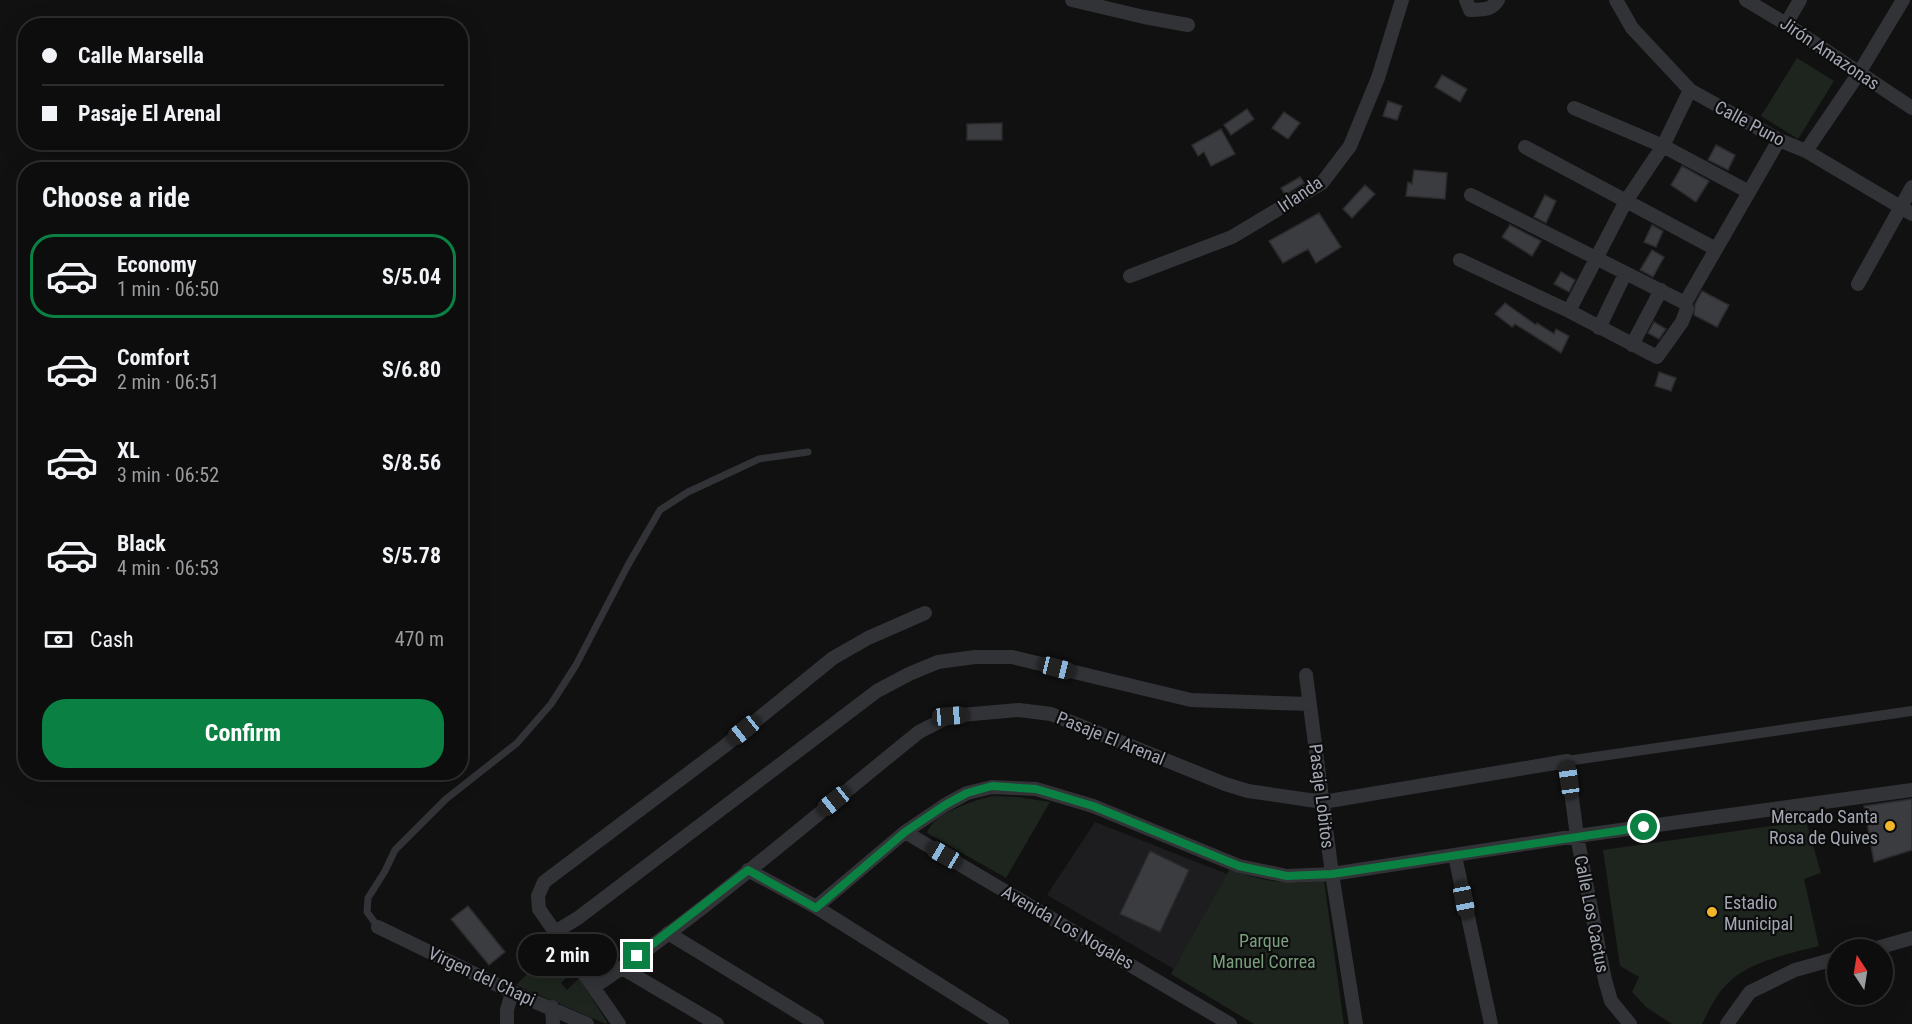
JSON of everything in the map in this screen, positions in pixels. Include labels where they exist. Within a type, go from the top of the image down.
[{"type":"street","points":[[1072,0],[1188,25]]},
{"type":"street","name":"Irlanda","points":[[1130,276],[1232,237],[1322,183],[1350,146],[1378,78],[1402,0]]},
{"type":"street","points":[[1466,0],[1470,10],[1489,9],[1498,0]]},
{"type":"street","name":"Calle Puno","points":[[1616,0],[1632,28],[1690,90],[1779,140],[1806,151],[1906,211]]},
{"type":"street","name":"Jirón Amazonas","points":[[1746,0],[1912,108]]},
{"type":"street","points":[[1786,24],[1800,0]]},
{"type":"street","points":[[1806,151],[1859,73],[1902,0]]},
{"type":"street","points":[[1569,311],[1626,201],[1663,146],[1690,90]]},
{"type":"street","points":[[1574,108],[1663,146],[1749,192]]},
{"type":"street","points":[[1685,303],[1779,140]]},
{"type":"street","points":[[1525,147],[1716,249]]},
{"type":"street","points":[[1858,284],[1906,211],[1912,187]]},
{"type":"street","points":[[1460,260],[1569,311],[1657,357],[1682,322],[1687,309],[1685,303],[1661,290],[1471,195]]},
{"type":"street","points":[[1599,328],[1625,274]]},
{"type":"street","points":[[1632,345],[1661,290]]},
{"type":"street","points":[[619,1024],[539,909],[538,896],[543,882],[726,745],[833,658],[868,638],[925,613]]},
{"type":"street","points":[[555,932],[578,918],[877,691],[938,662],[975,657],[1012,657],[1191,700],[1310,704]]},
{"type":"street","name":"Pasaje Lobitos","points":[[1306,675],[1332,874],[1356,1024]]},
{"type":"street","name":"Pasaje El Arenal","points":[[594,987],[668,933],[919,732],[950,716],[1019,710],[1051,714],[1226,784],[1248,791],[1323,802],[1566,761]]},
{"type":"street","points":[[1566,761],[1912,711]]},
{"type":"street","name":"Calle Los Cactus","points":[[1566,761],[1576,836],[1611,1001],[1630,1024]]},
{"type":"street","points":[[816,908],[905,832],[967,793],[992,786],[1036,789],[1093,806],[1239,866],[1287,876],[1332,874],[1576,836],[1912,790]]},
{"type":"street","name":"Avenida Los Nogales","points":[[905,832],[1229,1024]]},
{"type":"street","points":[[1455,856],[1491,1024]]},
{"type":"street","points":[[748,870],[816,908],[1002,1024]]},
{"type":"street","name":"Virgen del Chapi","points":[[378,927],[512,992],[552,1007],[587,1024]]},
{"type":"street","points":[[668,933],[817,1024]]},
{"type":"street","points":[[1893,943],[1912,938]]},
{"type":"street","points":[[1727,1024],[1750,992],[1796,970],[1827,961]]},
{"type":"street","points":[[622,968],[717,1024]]},
{"type":"street","points":[[507,1024],[507,1010],[512,992]]},
{"type":"street","points":[[552,1007],[553,1024]]},
{"type":"lane","points":[[378,927],[368,912],[368,898],[395,850],[446,799],[518,743],[550,704],[576,665],[628,565],[660,510],[688,492],[759,459],[808,452]]},
{"type":"shaded area","points":[[1095,822],[1227,874],[1174,969],[1047,895]]},
{"type":"green space","points":[[1797,58],[1834,81],[1798,139],[1761,116]]},
{"type":"green space","points":[[992,796],[1050,802],[1006,878],[927,833],[937,819],[945,814]]},
{"type":"green space","name":"Estadio Municipal","points":[[1806,821],[1821,873],[1804,879],[1819,946],[1770,959],[1736,976],[1719,993],[1702,1024],[1672,1024],[1646,1007],[1632,992],[1639,977],[1620,966],[1603,850]]},
{"type":"green space","name":"Parque Manuel Correa","points":[[1229,870],[1276,881],[1298,883],[1324,880],[1344,1024],[1254,1024],[1171,974]]},
{"type":"green space","points":[[552,949],[573,971],[561,983],[567,990],[579,978],[607,1022],[606,1024],[516,985]]},
{"type":"building","points":[[1442,75],[1467,89],[1460,102],[1435,87]]},
{"type":"building","points":[[1388,101],[1402,106],[1397,120],[1383,116]]},
{"type":"building","points":[[1247,109],[1254,119],[1231,135],[1224,125]]},
{"type":"building","points":[[1284,112],[1300,123],[1288,139],[1272,128]]},
{"type":"building","points":[[1002,123],[1002,140],[967,140],[967,124]]},
{"type":"building","points":[[1221,129],[1235,154],[1211,166],[1204,152],[1198,156],[1192,145]]},
{"type":"building","points":[[1716,145],[1735,155],[1728,170],[1708,160]]},
{"type":"building","points":[[1682,166],[1709,181],[1696,202],[1671,185]]},
{"type":"building","points":[[1414,170],[1447,173],[1445,199],[1406,196],[1408,182],[1412,184]]},
{"type":"building","points":[[1300,177],[1304,183],[1285,195],[1281,188]]},
{"type":"building","points":[[1365,185],[1375,194],[1352,218],[1343,209]]},
{"type":"building","points":[[1545,195],[1556,201],[1546,223],[1534,217]]},
{"type":"building","points":[[1319,213],[1341,247],[1316,263],[1308,249],[1283,263],[1269,241]]},
{"type":"building","points":[[1510,225],[1541,241],[1532,256],[1502,237]]},
{"type":"building","points":[[1652,225],[1663,231],[1656,247],[1644,242]]},
{"type":"building","points":[[1652,250],[1664,257],[1653,277],[1640,270]]},
{"type":"building","points":[[1561,272],[1575,280],[1569,292],[1554,284]]},
{"type":"building","points":[[1702,291],[1729,305],[1717,327],[1694,315],[1695,304]]},
{"type":"building","points":[[1505,303],[1536,325],[1537,323],[1554,334],[1556,329],[1569,336],[1561,353],[1515,324],[1512,327],[1495,314]]},
{"type":"building","points":[[1654,322],[1666,329],[1659,339],[1648,333]]},
{"type":"building","points":[[1659,372],[1676,378],[1671,391],[1655,386]]},
{"type":"building","name":"Mercado Santa Rosa de Quives","points":[[1912,799],[1912,850],[1874,862],[1864,806]]},
{"type":"building","points":[[1150,851],[1189,870],[1160,932],[1120,914]]},
{"type":"building","points":[[468,906],[505,952],[489,965],[451,919]]},
{"type":"place","name":"Mercado Santa Rosa de Quives","points":[[1890,826]]},
{"type":"place","name":"Estadio Municipal","points":[[1712,912]]},
{"type":"route","points":[[637,956],[748,870],[816,908],[905,832],[967,793],[992,786],[1036,789],[1093,806],[1239,866],[1287,876],[1332,874],[1644,827]]}]
